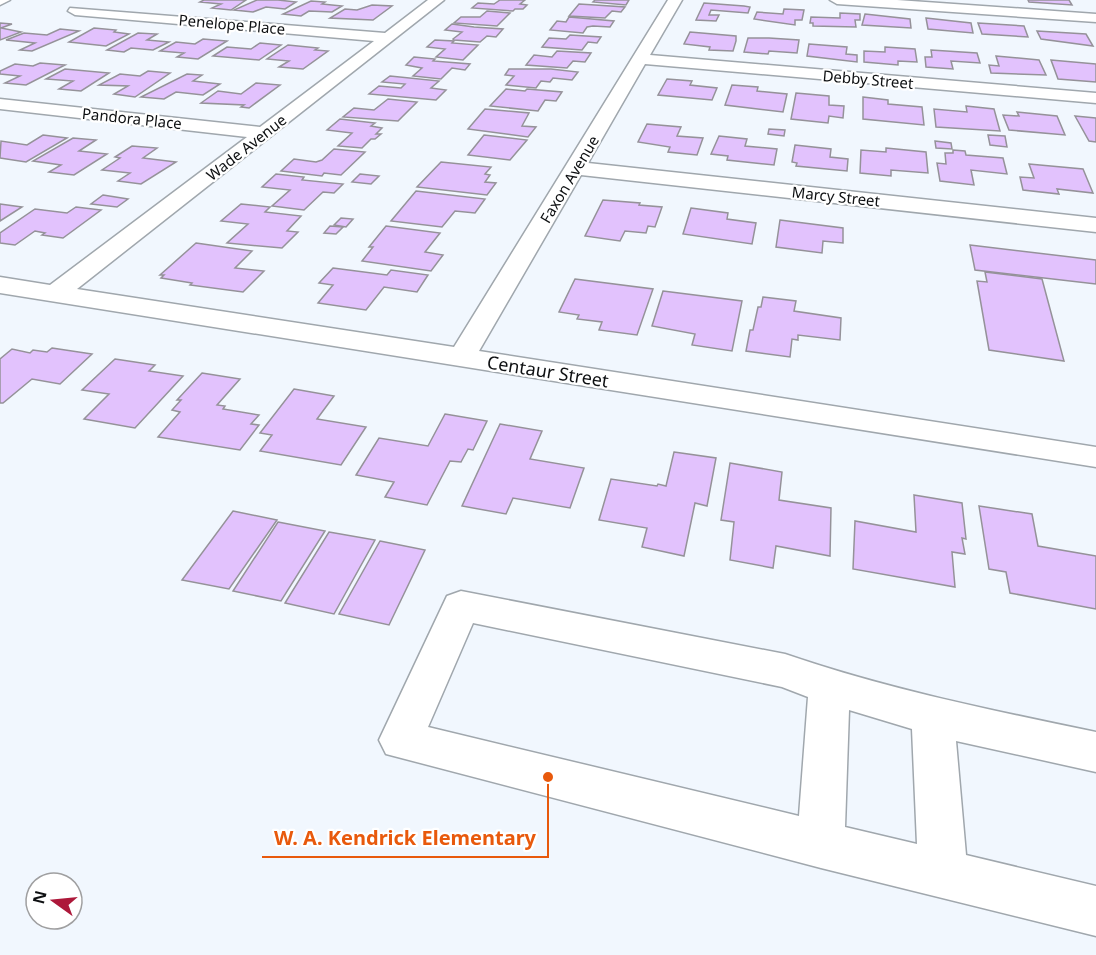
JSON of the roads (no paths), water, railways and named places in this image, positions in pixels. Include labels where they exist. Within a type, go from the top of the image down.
[{"type":"street","name":"Wade Avenue","points":[[55,294],[437,0]]},
{"type":"street","name":"Faxon Avenue","points":[[462,357],[675,0]]},
{"type":"street","points":[[837,0],[1096,18]]},
{"type":"street","name":"Penelope Place","points":[[75,11],[388,38]]},
{"type":"street","name":"Debby Street","points":[[640,59],[1096,98]]},
{"type":"street","name":"Pandora Place","points":[[0,104],[264,133]]},
{"type":"street","name":"Marcy Street","points":[[575,168],[1096,225]]},
{"type":"street","name":"Centaur Street","points":[[0,285],[1096,457]]},
{"type":"street","points":[[1096,752],[933,717],[828,687],[786,671],[461,606],[401,740],[1096,911]]},
{"type":"street","points":[[821,845],[828,687]]},
{"type":"street","points":[[933,717],[943,873]]},
{"type":"place","name":"W. A. Kendrick Elementary","points":[[548,777]]}]
